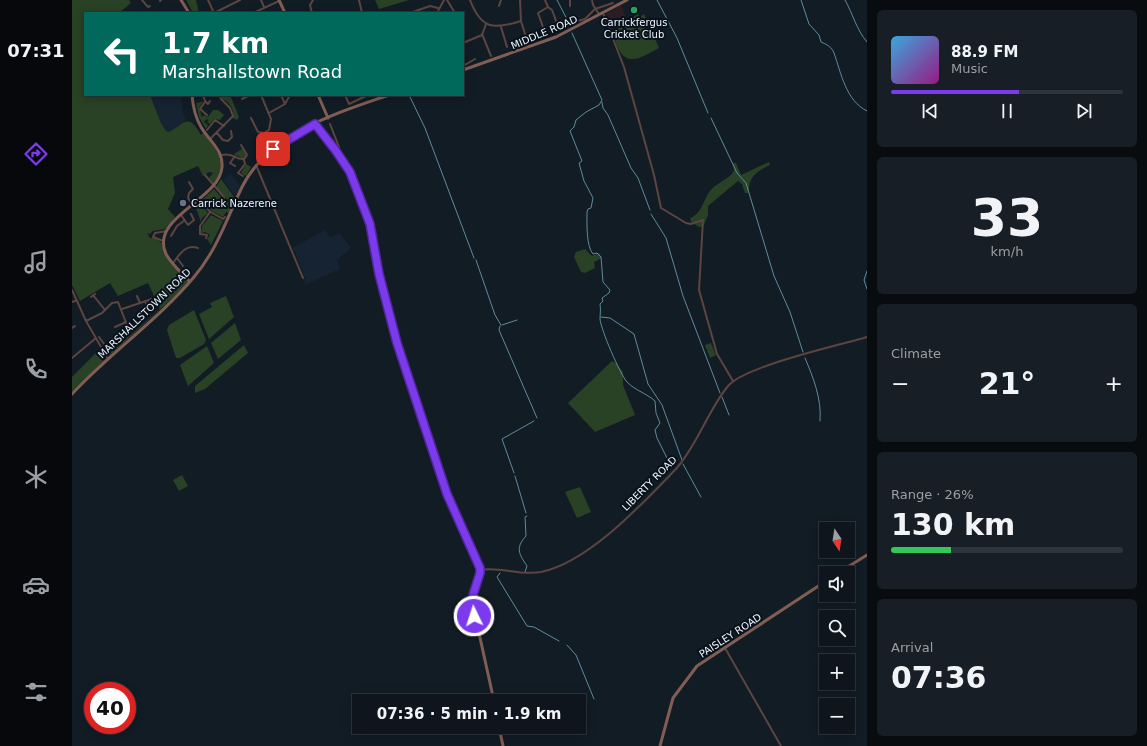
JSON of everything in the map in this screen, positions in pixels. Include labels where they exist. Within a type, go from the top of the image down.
[{"type":"street","points":[[142,0],[148,8],[150,6]]},
{"type":"street","points":[[181,0],[189,12]]},
{"type":"street","points":[[208,0],[214,12]]},
{"type":"street","points":[[216,12],[240,0]]},
{"type":"street","points":[[261,0],[264,7]]},
{"type":"street","points":[[255,12],[279,0],[285,12]]},
{"type":"street","points":[[312,12],[310,5],[313,0]]},
{"type":"street","points":[[359,0],[362,12]]},
{"type":"street","points":[[437,12],[438,8],[446,0],[454,12]]},
{"type":"street","points":[[470,0],[476,14],[486,24],[501,27],[521,22]]},
{"type":"street","points":[[499,6],[500,0]]},
{"type":"street","points":[[520,0],[521,22],[530,48]]},
{"type":"street","points":[[545,0],[548,8],[552,10],[558,26]]},
{"type":"street","points":[[570,0],[570,6]]},
{"type":"street","points":[[592,0],[595,9],[602,14],[624,67],[654,175],[661,208],[686,223],[691,224],[703,220],[699,290],[717,354],[733,381]]},
{"type":"street","name":"MIDDLE ROAD","points":[[464,70],[530,48],[568,32],[627,0]]},
{"type":"street","points":[[578,21],[585,19],[595,9],[612,3]]},
{"type":"street","points":[[415,12],[430,6],[438,8]]},
{"type":"street","points":[[544,30],[538,14],[548,8]]},
{"type":"street","points":[[464,43],[482,34],[486,24]]},
{"type":"street","points":[[501,27],[508,47]]},
{"type":"street","points":[[482,34],[491,56]]},
{"type":"street","points":[[464,65],[475,59]]},
{"type":"street","points":[[190,282],[173,263],[165,251],[164,242],[167,231],[181,214],[213,186],[222,170],[221,155],[198,120],[194,109],[192,96]]},
{"type":"street","points":[[203,96],[205,102]]},
{"type":"street","points":[[242,98],[247,96]]},
{"type":"street","points":[[251,118],[257,131],[264,133],[270,127],[271,121],[269,113],[261,96]]},
{"type":"street","points":[[282,96],[286,104]]},
{"type":"street","points":[[269,113],[286,104],[290,96]]},
{"type":"street","points":[[318,96],[328,118],[386,96]]},
{"type":"street","points":[[345,96],[348,104],[366,96],[368,102]]},
{"type":"street","points":[[210,139],[224,126],[233,114],[230,107],[221,100]]},
{"type":"street","points":[[205,102],[208,104],[210,102]]},
{"type":"street","points":[[205,102],[200,108],[203,113],[207,115]]},
{"type":"street","name":"MARSHALLSTOWN ROAD","points":[[72,394],[190,282],[214,249],[242,187],[256,164],[273,149],[328,118]]},
{"type":"street","points":[[207,130],[216,120],[224,126]]},
{"type":"street","points":[[206,123],[210,126]]},
{"type":"street","points":[[315,124],[350,172],[370,224],[379,274],[397,343],[447,494],[480,570],[473,595],[473,606],[492,694]]},
{"type":"street","points":[[330,124],[339,147],[336,151]]},
{"type":"street","points":[[217,133],[226,140],[232,137],[231,131]]},
{"type":"street","points":[[238,150],[242,146],[247,156],[244,160],[245,164],[238,174],[243,176]]},
{"type":"street","points":[[221,155],[230,154],[244,160]]},
{"type":"street","points":[[234,166],[230,163],[235,156]]},
{"type":"street","points":[[256,164],[259,168],[303,278]]},
{"type":"street","points":[[205,175],[224,198],[222,204],[219,202]]},
{"type":"street","points":[[189,182],[193,188],[188,196],[192,204]]},
{"type":"street","points":[[199,198],[210,212],[223,219],[225,216]]},
{"type":"street","points":[[206,238],[207,235],[200,234],[200,228],[210,212]]},
{"type":"street","points":[[181,214],[188,225],[194,219],[191,214]]},
{"type":"street","points":[[171,236],[177,226],[185,220]]},
{"type":"street","points":[[164,242],[153,237],[155,233],[167,231]]},
{"type":"street","points":[[173,263],[187,247],[198,248]]},
{"type":"street","points":[[177,258],[181,265]]},
{"type":"street","points":[[72,290],[86,321],[108,359]]},
{"type":"street","points":[[93,295],[105,310]]},
{"type":"street","points":[[137,296],[140,303]]},
{"type":"street","points":[[122,309],[152,299]]},
{"type":"street","points":[[72,302],[76,300]]},
{"type":"street","points":[[86,321],[105,310],[116,301],[122,309],[130,333],[111,349],[105,346],[99,336]]},
{"type":"street","points":[[145,301],[149,312],[148,315]]},
{"type":"street","points":[[115,327],[126,322]]},
{"type":"street","name":"LIBERTY ROAD","points":[[480,570],[492,569],[520,574],[540,572],[564,564],[582,554],[627,516],[676,469],[686,457],[721,396],[733,381],[750,372],[867,337]]},
{"type":"street","points":[[72,358],[96,338]]},
{"type":"street","points":[[849,566],[867,555]]},
{"type":"street","name":"PAISLEY ROAD","points":[[660,746],[669,706],[678,690],[697,666],[819,586]]},
{"type":"street","points":[[725,648],[781,746]]},
{"type":"street","points":[[500,734],[503,746]]},
{"type":"shaded area","points":[[621,5],[627,20],[611,29],[605,15]]},
{"type":"shaded area","points":[[150,96],[181,96],[183,114],[186,121],[169,132],[166,131],[161,123]]},
{"type":"shaded area","points":[[231,174],[240,186],[235,196],[223,180]]},
{"type":"shaded area","points":[[325,230],[330,237],[340,233],[351,248],[337,260],[340,269],[305,285],[304,280],[307,277],[304,276],[295,251],[292,248]]},
{"type":"green space","points":[[72,0],[129,0],[131,3],[120,12],[84,12],[84,96],[150,96],[161,123],[166,131],[169,132],[184,123],[190,122],[197,128],[201,135],[204,132],[219,157],[221,163],[220,170],[218,177],[213,183],[209,178],[213,173],[209,172],[203,176],[198,166],[173,177],[175,193],[168,209],[175,217],[165,229],[153,231],[150,234],[147,233],[150,238],[155,238],[164,245],[167,255],[190,282],[109,356],[105,351],[109,350],[111,352],[160,309],[148,283],[118,296],[110,283],[80,301],[72,285]]},
{"type":"green space","points":[[186,0],[196,0],[199,12],[192,12]]},
{"type":"green space","points":[[375,0],[409,0],[379,9]]},
{"type":"green space","points":[[638,14],[640,17],[644,14],[659,48],[643,56],[632,59],[623,55],[619,50],[615,40],[614,29]]},
{"type":"green space","points":[[222,96],[230,96],[239,117],[237,120],[233,118],[233,110],[229,104],[218,98]]},
{"type":"green space","points":[[201,100],[203,102],[199,108],[202,117],[204,115],[208,117],[213,110],[218,110],[224,115],[220,120],[214,119],[210,124],[207,122],[209,120],[207,119],[204,122],[208,125],[206,129],[199,117],[196,103],[202,102]]},
{"type":"green space","points":[[242,149],[246,155],[244,159],[234,154]]},
{"type":"green space","points":[[769,162],[770,165],[754,175],[750,183],[749,193],[745,193],[742,184],[738,181],[708,206],[708,215],[703,227],[699,227],[691,222],[690,218],[700,210],[710,191],[732,174],[734,170],[733,163],[736,163],[741,175]]},
{"type":"green space","points":[[246,164],[251,167],[246,176],[241,173]]},
{"type":"green space","points":[[221,179],[235,198],[229,213],[226,212],[223,217],[210,210],[203,199],[214,189],[222,198],[218,203],[222,206],[226,198],[216,187]]},
{"type":"green space","points":[[199,202],[208,213],[202,218],[201,222],[195,206]]},
{"type":"green space","points":[[211,215],[223,221],[211,245],[207,239],[210,235],[205,232],[201,233],[202,226]]},
{"type":"green space","points":[[585,249],[592,256],[599,253],[602,258],[594,262],[595,268],[585,273],[581,272],[574,257],[576,252]]},
{"type":"green space","points":[[226,296],[234,317],[209,339],[199,314],[212,307],[210,303]]},
{"type":"green space","points":[[194,310],[206,340],[204,344],[180,358],[176,358],[167,330],[169,325]]},
{"type":"green space","points":[[235,323],[241,340],[218,359],[211,343]]},
{"type":"green space","points":[[711,343],[716,355],[710,358],[705,345]]},
{"type":"green space","points":[[244,345],[248,353],[205,389],[195,393],[195,386]]},
{"type":"green space","points":[[207,346],[214,363],[188,386],[180,365]]},
{"type":"green space","points":[[100,349],[105,360],[72,391],[72,377]]},
{"type":"green space","points":[[612,361],[616,363],[623,372],[623,385],[635,415],[595,432],[568,403]]},
{"type":"green space","points":[[182,475],[188,486],[179,491],[173,480]]},
{"type":"green space","points":[[580,487],[591,512],[577,518],[565,492]]},
{"type":"waterway","points":[[557,0],[570,25]]},
{"type":"waterway","points":[[657,0],[677,38],[708,113]]},
{"type":"waterway","points":[[801,0],[809,24],[819,35],[821,42],[832,49],[849,94],[854,101],[867,111]]},
{"type":"waterway","points":[[845,0],[860,32],[867,42]]},
{"type":"waterway","points":[[572,33],[602,100],[599,105],[586,112],[576,120],[574,127],[570,131],[582,161],[579,163],[584,181],[593,198],[591,208],[588,209],[587,212],[587,234],[589,246],[593,254],[597,253],[601,257],[603,282],[610,290],[609,293],[602,298],[603,301],[600,304],[601,325],[607,342],[627,382],[655,401],[656,413],[660,423],[655,430],[657,438],[667,458]]},
{"type":"waterway","points":[[409,96],[425,128],[474,258]]},
{"type":"waterway","points":[[602,102],[603,108],[608,115],[631,168],[638,178],[650,210]]},
{"type":"waterway","points":[[711,118],[737,173],[746,183],[774,276],[790,312],[803,352]]},
{"type":"waterway","points":[[651,214],[666,238],[683,296],[720,393]]},
{"type":"waterway","points":[[476,260],[495,315],[501,325]]},
{"type":"waterway","points":[[867,271],[864,280],[867,289]]},
{"type":"waterway","points":[[601,317],[610,318],[634,334],[648,384],[662,405],[682,460]]},
{"type":"waterway","points":[[502,325],[517,320]]},
{"type":"waterway","points":[[500,326],[499,330],[537,418]]},
{"type":"waterway","points":[[805,358],[814,380],[818,396],[820,405],[820,421]]},
{"type":"waterway","points":[[722,397],[729,415]]},
{"type":"waterway","points":[[514,473],[502,439],[534,421]]},
{"type":"waterway","points":[[683,464],[701,497]]},
{"type":"waterway","points":[[515,476],[526,513]]},
{"type":"waterway","points":[[525,572],[527,566],[520,554],[519,548],[526,536],[525,517],[527,516]]},
{"type":"waterway","points":[[500,573],[497,577],[527,626],[534,627],[559,641]]},
{"type":"waterway","points":[[567,645],[576,655],[594,699]]},
{"type":"place","name":"Carrickfergus Cricket Club","points":[[634,10]]},
{"type":"place","name":"Carrick Nazerene","points":[[183,203]]},
{"type":"route","points":[[273,149],[315,124],[350,172],[370,224],[374,239],[379,274],[397,343],[447,494],[472,547],[480,568],[472,601],[474,616]]}]
